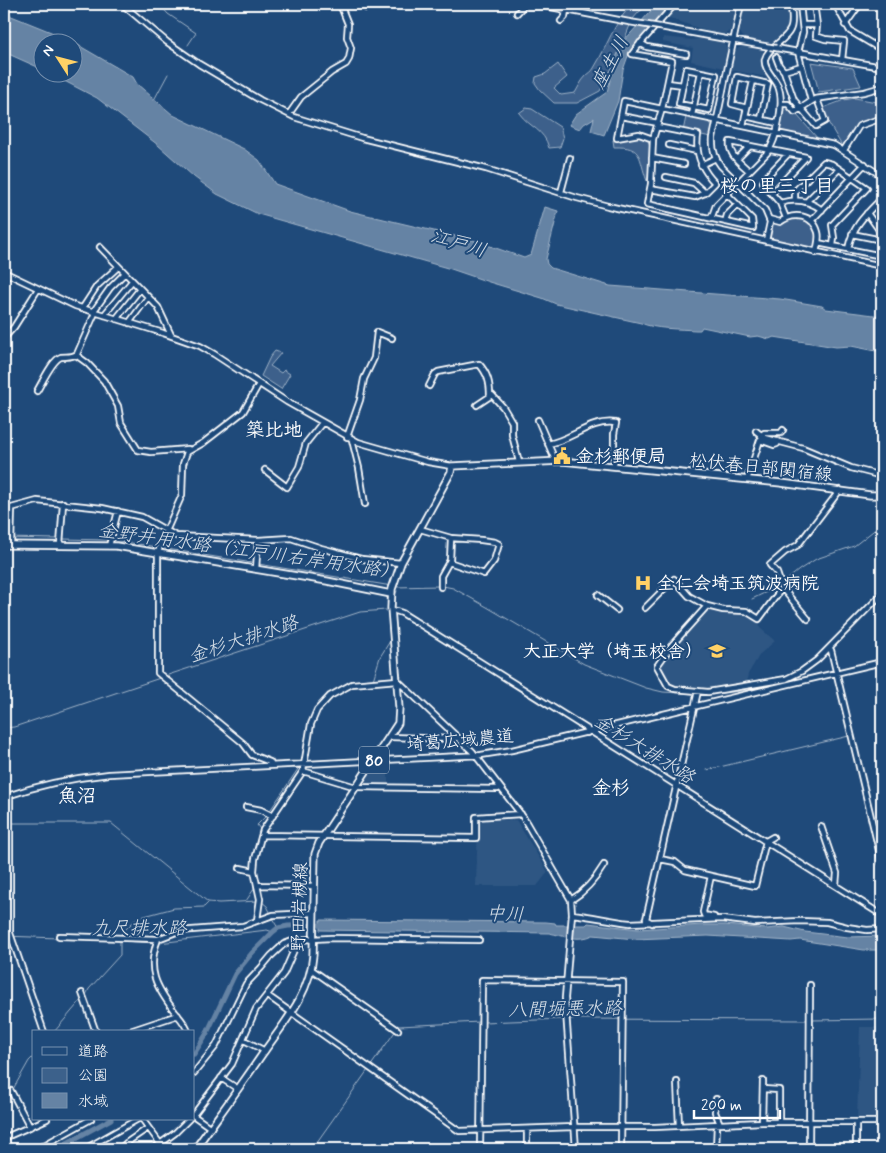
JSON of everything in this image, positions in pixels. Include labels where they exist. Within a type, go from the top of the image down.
[{"type":"main road","name":"松伏春日部関宿線","points":[[452,466],[555,460],[882,495]]},
{"type":"main road","points":[[7,545],[109,546],[348,584],[392,589],[401,562],[451,472],[452,466]]},
{"type":"main road","name":"野田岩槻線","points":[[195,1149],[292,1013],[303,994],[311,968],[315,854],[324,836],[390,737],[400,715],[392,589]]},
{"type":"street","points":[[122,4],[167,42],[192,59],[260,100],[312,123],[355,136],[486,169],[608,206],[767,238],[816,253],[882,266]]},
{"type":"street","points":[[289,114],[298,100],[332,72],[346,64],[349,59],[351,48],[347,37],[348,24],[340,4]]},
{"type":"street","points":[[359,4],[366,8]]},
{"type":"street","points":[[517,13],[524,4]]},
{"type":"street","points":[[534,4],[566,10],[580,10],[629,22],[882,67]]},
{"type":"street","points":[[675,4],[632,54],[672,61],[662,109],[653,139],[650,189],[647,204],[753,228],[752,218],[727,194]]},
{"type":"street","points":[[741,4],[713,148],[721,166],[764,208],[769,219],[767,238]]},
{"type":"street","points":[[712,219],[716,205],[740,185],[749,171],[769,150],[776,132],[781,104],[778,87],[767,69],[765,61],[768,54],[791,30],[791,4]]},
{"type":"street","points":[[800,4],[803,25],[798,52],[811,101]]},
{"type":"street","points":[[814,4],[817,26],[816,36],[844,41],[842,60]]},
{"type":"street","points":[[835,4],[850,31],[882,50]]},
{"type":"street","points":[[845,24],[860,4]]},
{"type":"street","points":[[561,21],[565,17],[566,10]]},
{"type":"street","points":[[803,25],[817,26]]},
{"type":"street","points":[[640,43],[647,48],[686,54]]},
{"type":"street","points":[[776,57],[784,71],[792,96],[800,109],[816,126],[825,121],[817,99]]},
{"type":"street","points":[[784,71],[801,66]]},
{"type":"street","points":[[686,69],[716,75],[709,110],[679,104],[683,85],[686,69]]},
{"type":"street","points":[[692,115],[701,72]]},
{"type":"street","points":[[746,108],[732,104],[737,77],[768,84],[761,119]]},
{"type":"street","points":[[743,126],[753,80]]},
{"type":"street","points":[[668,83],[683,85]]},
{"type":"street","points":[[781,104],[788,104],[796,112],[817,99],[864,92],[882,87]]},
{"type":"street","points":[[653,139],[639,134],[617,138],[624,101],[828,143],[844,150],[882,176]]},
{"type":"street","points":[[621,116],[698,135],[697,151],[701,165],[715,183],[705,193],[692,197],[650,189]]},
{"type":"street","points":[[745,116],[777,123]]},
{"type":"street","points":[[844,150],[859,126],[882,118]]},
{"type":"street","points":[[749,171],[730,152],[730,142],[806,157],[772,193]]},
{"type":"street","points":[[669,145],[697,151]]},
{"type":"street","points":[[737,160],[750,146]]},
{"type":"street","points":[[786,218],[780,203],[764,184],[764,178],[788,154]]},
{"type":"street","points":[[561,192],[570,158]]},
{"type":"street","points":[[652,158],[684,164]]},
{"type":"street","points":[[701,165],[716,158]]},
{"type":"street","points":[[795,200],[795,191],[824,162],[867,188],[832,225],[833,246]]},
{"type":"street","points":[[811,221],[866,164]]},
{"type":"street","points":[[807,202],[838,169]]},
{"type":"street","points":[[666,177],[694,183],[705,193]]},
{"type":"street","points":[[780,203],[795,200],[807,202],[822,210]]},
{"type":"street","points":[[848,250],[856,226],[880,200],[882,204]]},
{"type":"street","points":[[725,222],[727,215],[737,204]]},
{"type":"street","points":[[867,213],[882,234]]},
{"type":"street","points":[[769,219],[780,222],[786,218],[797,216],[811,221],[818,232],[816,253]]},
{"type":"street","points":[[852,234],[882,240]]},
{"type":"street","points":[[818,243],[882,256]]},
{"type":"street","points":[[100,247],[124,274],[158,307],[171,335]]},
{"type":"street","points":[[82,309],[97,286],[118,267]]},
{"type":"street","points":[[4,272],[82,309],[171,335],[200,346],[349,438],[369,446],[409,457],[435,464],[452,466]]},
{"type":"street","points":[[76,355],[94,312],[110,288],[124,274]]},
{"type":"street","points":[[104,315],[132,281]]},
{"type":"street","points":[[4,338],[14,327],[38,288]]},
{"type":"street","points":[[116,319],[140,289]]},
{"type":"street","points":[[129,322],[148,297]]},
{"type":"street","points":[[365,504],[360,468],[349,438],[362,386],[374,358],[377,332],[392,338]]},
{"type":"street","points":[[37,391],[54,362],[60,357],[76,355],[87,362],[104,381],[118,406],[121,423],[138,450],[151,452],[188,449],[187,452]]},
{"type":"street","points":[[429,386],[438,372],[481,364],[489,382],[490,396]]},
{"type":"street","points":[[259,384],[243,412],[207,440],[187,452],[183,464],[182,495],[166,530],[158,554],[158,673],[243,743],[252,755],[270,762],[271,765]]},
{"type":"street","points":[[477,405],[490,396]]},
{"type":"street","points":[[490,396],[493,396],[503,407],[512,422],[512,435],[519,462]]},
{"type":"street","points":[[538,420],[555,460]]},
{"type":"street","points":[[265,470],[287,487],[299,467],[306,443],[322,423]]},
{"type":"street","points":[[548,444],[557,442],[585,427],[616,423],[614,466]]},
{"type":"street","points":[[761,436],[764,433],[781,433],[783,430]]},
{"type":"street","points":[[756,431],[761,436],[811,450],[851,468],[882,476]]},
{"type":"street","points":[[746,480],[760,440],[774,445],[778,441]]},
{"type":"street","points":[[808,619],[781,586],[777,573],[770,565],[798,544],[840,490]]},
{"type":"street","points":[[4,510],[37,502],[62,503],[118,511],[142,517],[176,536],[258,540],[291,538],[356,558],[401,562]]},
{"type":"street","points":[[60,545],[62,503]]},
{"type":"street","points":[[7,545],[12,509]]},
{"type":"street","points":[[109,546],[118,511]]},
{"type":"street","points":[[420,529],[451,538],[498,543],[499,548],[494,561],[484,574],[449,562]]},
{"type":"street","points":[[441,586],[441,576],[449,562],[451,538]]},
{"type":"street","points":[[256,569],[258,540]]},
{"type":"street","points":[[645,608],[674,579],[677,579],[689,596],[707,606],[723,610],[746,611],[759,619],[781,586]]},
{"type":"street","points":[[707,606],[672,645],[657,666],[668,686],[697,693],[786,679],[811,666],[830,649],[882,594]]},
{"type":"street","points":[[598,595],[617,610]]},
{"type":"street","points":[[396,611],[558,710],[589,732],[882,915]]},
{"type":"street","points":[[830,649],[882,863]]},
{"type":"street","name":"埼葛広域農道","points":[[4,797],[42,784],[101,774],[475,755],[512,750],[882,662]]},
{"type":"street","points":[[257,920],[260,899],[254,871],[255,859],[262,835],[303,771],[311,724],[317,710],[325,701],[352,684],[397,680],[475,755],[521,814],[570,900],[572,915],[566,981],[566,1019],[576,1149]]},
{"type":"street","points":[[652,923],[646,919],[697,693]]},
{"type":"street","points":[[390,737],[457,737]]},
{"type":"street","points":[[303,771],[356,787],[441,789],[498,789],[500,787]]},
{"type":"street","points":[[10,795],[10,936],[43,1030]]},
{"type":"street","points":[[246,807],[261,810],[273,816]]},
{"type":"street","points":[[262,835],[476,838],[476,817],[521,814]]},
{"type":"street","points":[[821,826],[837,873],[836,885]]},
{"type":"street","points":[[660,859],[675,862],[685,870],[755,886],[766,841],[773,837]]},
{"type":"street","points":[[570,900],[579,895],[593,882],[604,865]]},
{"type":"street","points":[[240,868],[254,871]]},
{"type":"street","points":[[711,876],[703,912],[704,915],[755,923],[826,922],[867,930],[882,928]]},
{"type":"street","points":[[258,885],[314,886]]},
{"type":"street","points":[[59,936],[158,939],[180,931],[243,926],[272,915],[313,914]]},
{"type":"street","points":[[572,915],[604,918],[618,922],[652,923],[671,920],[722,919]]},
{"type":"street","points":[[195,1114],[237,1056],[256,1009],[284,973],[297,943],[312,938]]},
{"type":"street","points":[[195,1072],[212,1053],[246,984],[284,944],[295,940],[312,938],[479,940]]},
{"type":"street","points":[[158,939],[151,964],[158,986],[164,998],[188,1030]]},
{"type":"street","points":[[311,968],[398,1030]]},
{"type":"street","points":[[480,1149],[482,980],[623,982],[621,1149]]},
{"type":"street","points":[[809,1149],[810,984]]},
{"type":"street","points":[[82,993],[95,1030]]},
{"type":"street","points":[[268,996],[459,1131],[679,1126],[762,1122],[882,1122]]},
{"type":"street","points":[[134,1030],[178,1015]]},
{"type":"street","points":[[244,1040],[265,1051]]},
{"type":"street","points":[[221,1078],[238,1089]]},
{"type":"street","points":[[762,1122],[763,1081]]},
{"type":"street","points":[[677,1082],[679,1126]]},
{"type":"street","points":[[762,1089],[779,1090],[779,1122]]},
{"type":"street","points":[[11,1090],[30,1127]]},
{"type":"street","points":[[716,1099],[718,1124],[716,1149]]},
{"type":"street","points":[[195,1116],[211,1128]]},
{"type":"street","points":[[4,1138],[45,1120]]},
{"type":"street","points":[[76,1120],[79,1125]]},
{"type":"street","points":[[36,1149],[89,1120]]},
{"type":"street","points":[[85,1149],[136,1120]]},
{"type":"street","points":[[143,1120],[164,1149]]},
{"type":"street","points":[[153,1149],[188,1120]]},
{"type":"street","points":[[856,1122],[856,1149]]},
{"type":"street","points":[[120,1149],[148,1128]]},
{"type":"street","points":[[527,1129],[527,1149]]},
{"type":"street","points":[[126,1143],[131,1149]]},
{"type":"shaded area","points":[[679,4],[737,4],[731,30],[724,35],[706,31],[667,17]]},
{"type":"shaded area","points":[[745,4],[788,4],[790,24],[788,30],[774,44],[744,38],[739,31]]},
{"type":"shaded area","points":[[663,37],[692,40],[697,39],[697,37],[723,42],[728,50],[724,68],[691,61],[693,48],[663,42]]},
{"type":"shaded area","points":[[742,46],[763,50],[761,62],[767,77],[731,70],[735,51]]},
{"type":"shaded area","name":"大正大学（埼玉校舎）","points":[[707,609],[745,612],[759,621],[760,628],[775,641],[760,654],[748,674],[747,679],[750,683],[704,690],[672,686],[667,681],[659,665]]},
{"type":"shaded area","points":[[376,763],[388,763],[388,786],[361,785]]},
{"type":"shaded area","points":[[478,819],[516,820],[548,872],[537,886],[476,886]]},
{"type":"shaded area","points":[[860,1027],[882,1027],[882,1119],[857,1119]]},
{"type":"green space","points":[[633,4],[650,4],[632,20],[618,56],[600,91],[577,103],[554,103],[540,90],[535,83],[536,77],[545,74],[558,64],[567,77],[554,88],[561,95],[575,93],[599,60],[621,18]]},
{"type":"green space","points":[[811,62],[853,68],[861,86],[819,92]]},
{"type":"green space","points":[[855,98],[882,103],[882,116],[868,120],[858,126],[842,146],[828,122],[823,108]]},
{"type":"green space","points":[[782,105],[788,105],[819,140],[778,131]]},
{"type":"green space","points":[[526,108],[532,109],[560,127],[563,138],[560,147],[549,148],[544,137],[519,113]]},
{"type":"green space","points":[[686,117],[710,122],[713,128],[711,137],[683,131]]},
{"type":"green space","points":[[635,136],[647,138],[650,147],[650,182],[647,181],[641,160],[635,151],[624,147],[614,147],[613,140]]},
{"type":"green space","points":[[790,218],[810,222],[817,235],[815,250],[771,240],[773,222]]},
{"type":"green space","points":[[275,351],[281,353],[270,366],[281,373],[284,370],[290,374],[281,389],[261,376]]},
{"type":"water","points":[[657,4],[671,4],[628,56],[623,70],[618,101],[604,135],[591,131],[594,118],[580,129],[569,125],[576,114],[607,92],[622,43]]},
{"type":"water","points":[[4,13],[51,32],[32,32],[32,65],[4,52]]},
{"type":"water","name":"江戸川","points":[[82,47],[133,77],[137,84],[173,115],[244,149],[259,160],[275,184],[350,211],[476,241],[524,258],[531,255],[545,207],[558,211],[546,259],[547,264],[551,268],[610,286],[780,299],[822,306],[826,309],[882,316],[882,350],[876,351],[851,346],[836,347],[774,337],[769,339],[758,336],[750,337],[702,327],[700,330],[696,330],[646,325],[556,304],[451,269],[258,214],[217,194],[97,98],[66,82],[82,82]]},
{"type":"water","points":[[320,920],[546,922],[555,923],[556,925],[586,925],[588,923],[638,929],[703,925],[767,929],[784,927],[805,932],[848,937],[882,936],[882,950],[864,950],[800,940],[708,936],[635,939],[593,935],[577,938],[549,933],[320,930]]},
{"type":"waterway","points":[[159,4],[168,14],[196,33],[188,45]]},
{"type":"waterway","points":[[154,100],[168,74]]},
{"type":"waterway","points":[[782,584],[816,559],[854,546],[882,524]]},
{"type":"waterway","name":"金野井用水路（江戸川右岸用水路）","points":[[4,538],[58,539]]},
{"type":"waterway","name":"金野井用水路（江戸川右岸用水路）","points":[[62,539],[108,540]]},
{"type":"waterway","name":"金野井用水路（江戸川右岸用水路）","points":[[112,540],[157,547]]},
{"type":"waterway","name":"金野井用水路（江戸川右岸用水路）","points":[[161,548],[392,586]]},
{"type":"waterway","name":"金野井用水路（江戸川右岸用水路）","points":[[396,587],[439,586]]},
{"type":"waterway","name":"金野井用水路（江戸川右岸用水路）","points":[[443,586],[453,588],[584,664],[646,688],[663,692],[696,694]]},
{"type":"waterway","points":[[752,599],[779,586]]},
{"type":"waterway","points":[[395,609],[394,597],[397,591]]},
{"type":"waterway","points":[[359,681],[373,680],[380,657],[390,641],[387,597]]},
{"type":"waterway","name":"金野井用水路（江戸川右岸用水路）","points":[[875,604],[882,597]]},
{"type":"waterway","name":"金杉大排水路","points":[[395,609],[401,610]]},
{"type":"waterway","name":"金杉大排水路","points":[[165,676],[360,612],[386,610]]},
{"type":"waterway","name":"金野井用水路（江戸川右岸用水路）","points":[[832,648],[869,610]]},
{"type":"waterway","points":[[395,613],[401,677]]},
{"type":"waterway","name":"金野井用水路（江戸川右岸用水路）","points":[[712,694],[761,688],[790,679],[817,663],[829,651]]},
{"type":"waterway","name":"金杉大排水路","points":[[4,728],[14,727],[160,678]]},
{"type":"waterway","points":[[317,707],[325,699]]},
{"type":"waterway","points":[[301,762],[307,736]]},
{"type":"waterway","points":[[707,770],[849,736]]},
{"type":"waterway","points":[[269,812],[300,766]]},
{"type":"waterway","name":"金杉大排水路","points":[[663,774],[766,838]]},
{"type":"waterway","points":[[254,853],[260,829],[257,825],[267,815]]},
{"type":"waterway","points":[[4,823],[111,823],[208,902],[258,901]]},
{"type":"waterway","name":"金杉大排水路","points":[[769,841],[835,882]]},
{"type":"waterway","points":[[880,863],[882,872]]},
{"type":"waterway","points":[[246,901],[254,889],[254,882]]},
{"type":"waterway","name":"金杉大排水路","points":[[839,884],[882,912]]},
{"type":"waterway","points":[[262,902],[267,906],[271,914]]},
{"type":"waterway","points":[[120,935],[137,918],[174,908],[204,907],[208,903]]},
{"type":"waterway","points":[[272,918],[278,928]]},
{"type":"waterway","name":"中川","points":[[195,1052],[207,1033],[235,974],[273,932],[278,928],[288,926],[327,925]]},
{"type":"waterway","name":"九尺排水路","points":[[159,943],[267,930],[273,932]]},
{"type":"waterway","name":"九尺排水路","points":[[4,936],[58,938]]},
{"type":"waterway","points":[[86,995],[89,989],[120,955],[120,939]]},
{"type":"waterway","name":"九尺排水路","points":[[104,940],[155,943]]},
{"type":"waterway","points":[[56,1030],[83,998]]},
{"type":"waterway","name":"八間堀悪水路","points":[[484,1022],[564,1019]]},
{"type":"waterway","name":"八間堀悪水路","points":[[568,1019],[807,1020]]},
{"type":"waterway","name":"八間堀悪水路","points":[[811,1020],[882,1019]]},
{"type":"waterway","name":"八間堀悪水路","points":[[312,1149],[399,1026],[480,1022]]},
{"type":"waterway","points":[[12,1091],[32,1058]]},
{"type":"waterway","points":[[4,1108],[10,1095]]},
{"type":"waterway","name":"中川","points":[[56,1149],[109,1120]]},
{"type":"place","name":"金杉郵便局","points":[[562,456]]},
{"type":"place","name":"全仁会埼玉筑波病院","points":[[643,583]]},
{"type":"place","name":"大正大学（埼玉校舎）","points":[[717,651]]},
{"type":"district","name":"桜の里三丁目","points":[[777,185]]},
{"type":"district","name":"築比地","points":[[274,429]]},
{"type":"district","name":"金杉","points":[[611,787]]},
{"type":"district","name":"魚沼","points":[[77,795]]},
{"type":"water label","name":"座生川","points":[[609,62]]}]
